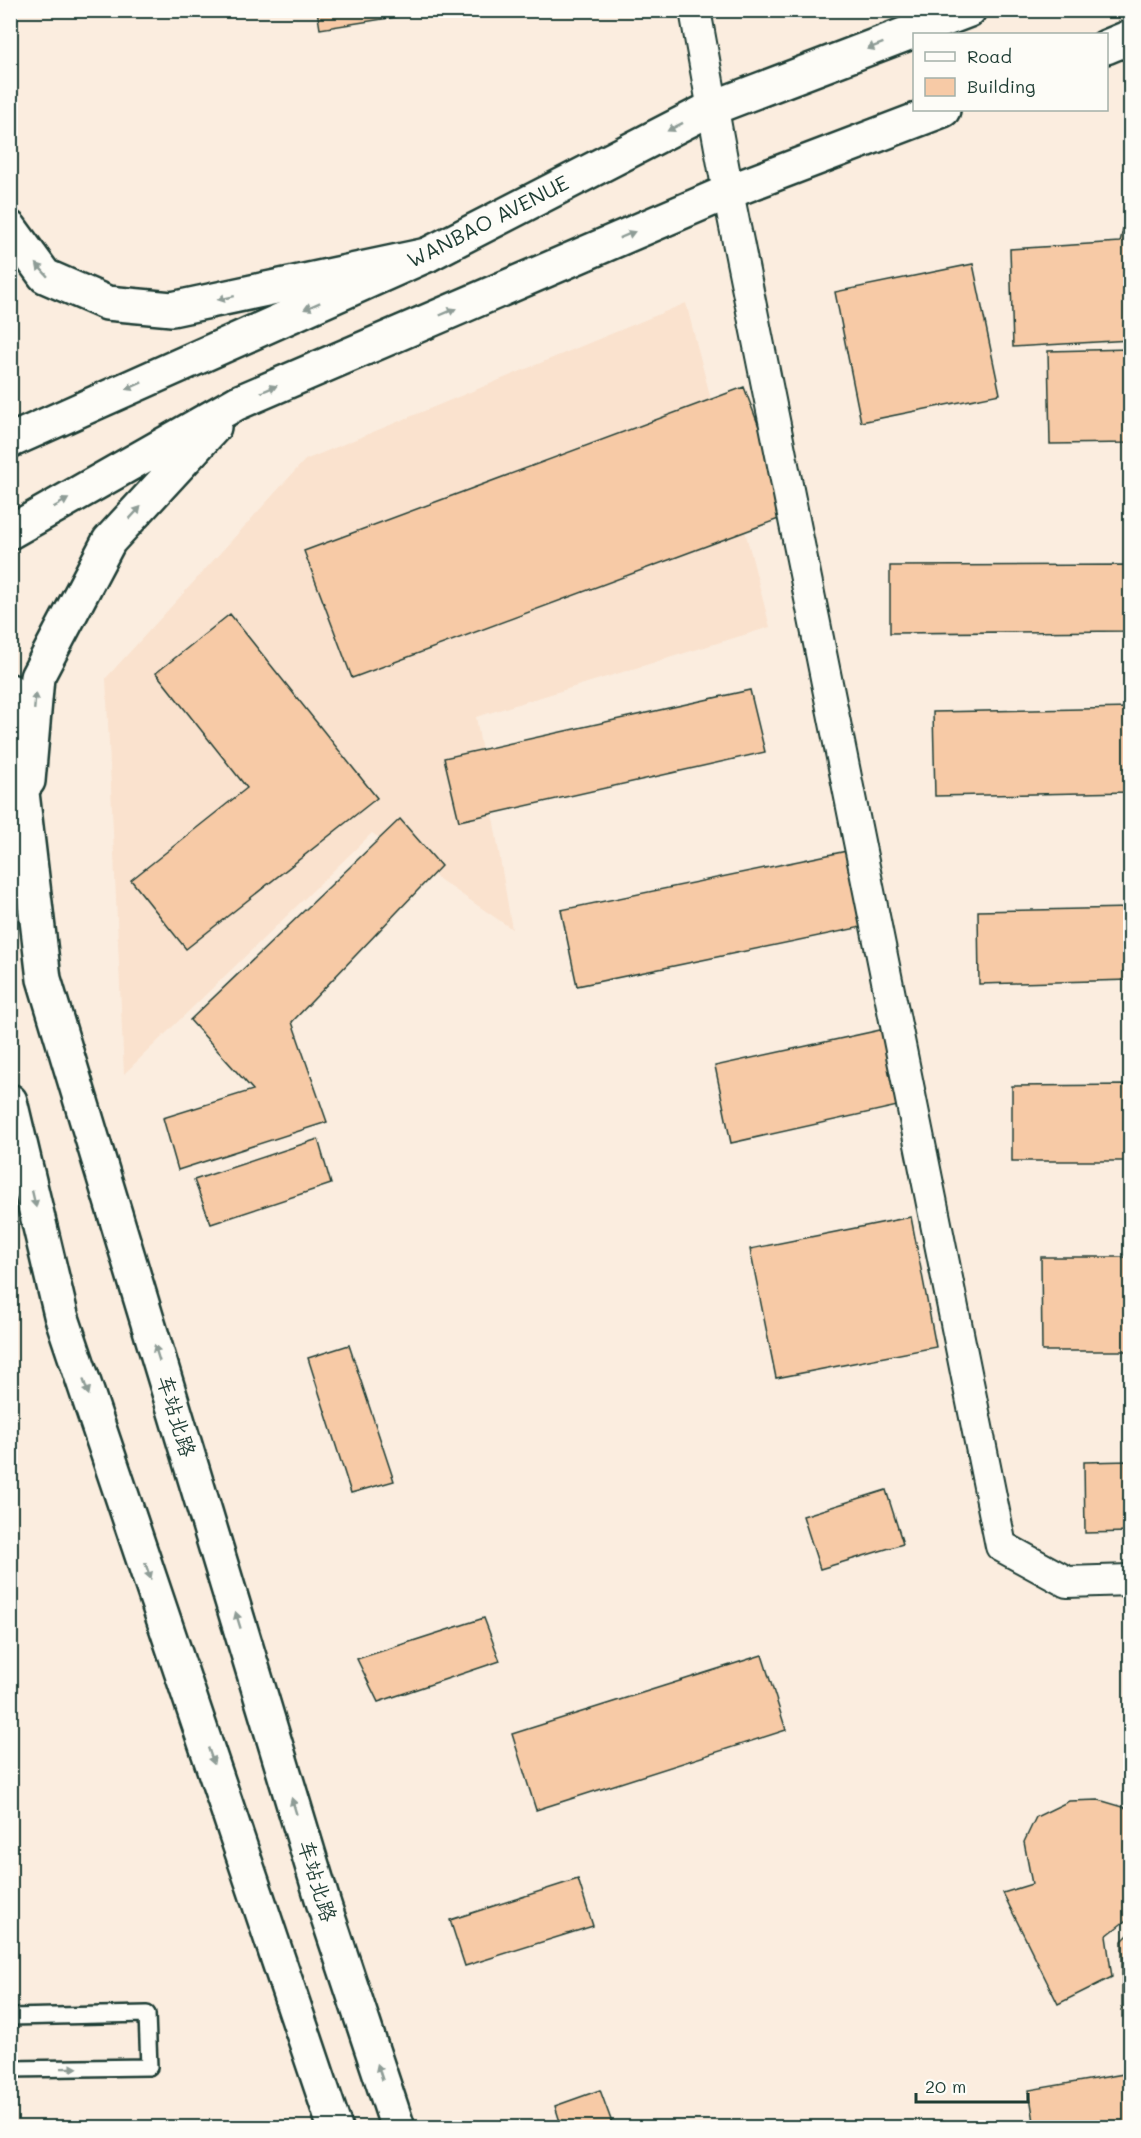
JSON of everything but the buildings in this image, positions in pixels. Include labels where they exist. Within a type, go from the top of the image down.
[{"type":"main road","name":"WANBAO AVENUE","points":[[10,441],[427,255],[712,108],[969,10]]},
{"type":"main road","points":[[1108,47],[1131,38]]},
{"type":"main road","points":[[10,532],[237,403],[728,192],[939,111]]},
{"type":"main road","points":[[10,228],[45,276],[107,303],[172,309],[427,255]]},
{"type":"main road","points":[[25,822],[37,677],[109,541],[237,403]]},
{"type":"main road","name":"车站北路","points":[[10,691],[44,979],[324,1905],[398,2127]]},
{"type":"main road","points":[[10,1101],[61,1315],[335,2127]]},
{"type":"street","points":[[695,10],[728,192],[1001,1546],[1067,1582],[1131,1580]]},
{"type":"lane","points":[[10,2017],[147,2014],[149,2067],[10,2069]]},
{"type":"shaded area","points":[[686,303],[770,627],[476,717],[512,929],[372,833],[124,1074],[106,678],[305,460]]}]
